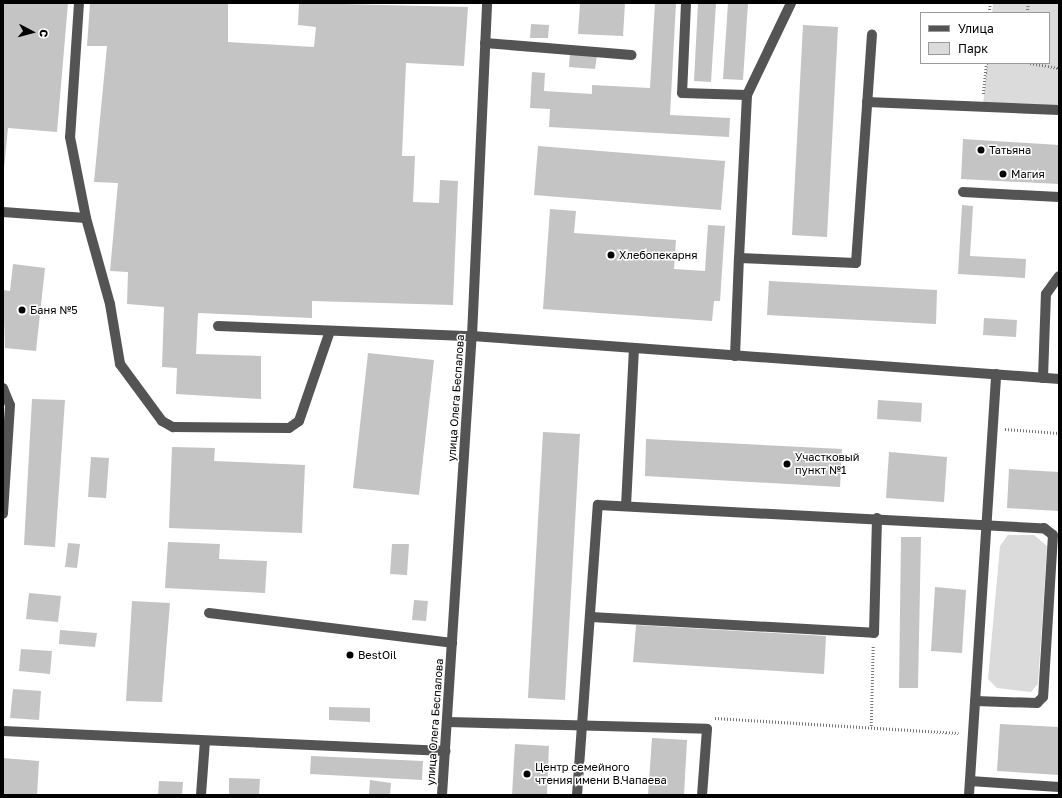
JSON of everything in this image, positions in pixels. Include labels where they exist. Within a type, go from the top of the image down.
[{"type":"street","points":[[79,3],[70,137],[86,218],[110,304],[120,364],[162,421],[174,427],[289,428],[298,421],[330,331]]},
{"type":"street","name":"улица Олега Беспалова","points":[[442,795],[448,722],[472,336],[487,3]]},
{"type":"street","points":[[686,3],[682,93],[747,95]]},
{"type":"street","points":[[735,356],[747,95],[791,3]]},
{"type":"street","points":[[739,258],[856,263],[872,36]]},
{"type":"street","points":[[485,43],[632,55]]},
{"type":"street","points":[[867,102],[982,105],[1059,110]]},
{"type":"street","points":[[963,192],[1059,198]]},
{"type":"street","points":[[3,212],[86,218]]},
{"type":"street","points":[[1043,378],[1046,294],[1059,276]]},
{"type":"street","points":[[218,326],[472,336],[1059,379]]},
{"type":"street","points":[[626,506],[634,349]]},
{"type":"street","points":[[969,795],[996,374]]},
{"type":"street","points":[[3,388],[10,405],[3,514]]},
{"type":"street","points":[[577,795],[584,724],[598,505],[877,518],[1044,528],[1053,534],[1043,697],[1036,703],[975,701]]},
{"type":"street","points":[[591,617],[874,633],[877,518]]},
{"type":"street","points":[[210,613],[452,643]]},
{"type":"street","points":[[448,722],[584,724],[708,729],[702,795]]},
{"type":"street","points":[[3,731],[446,751]]},
{"type":"street","points":[[201,795],[204,741]]},
{"type":"street","points":[[970,781],[1059,787]]},
{"type":"path","points":[[982,105],[986,64]]},
{"type":"path","points":[[1036,64],[1059,68]]},
{"type":"path","points":[[993,428],[1059,433]]},
{"type":"path","points":[[870,726],[874,633]]},
{"type":"path","points":[[708,729],[708,717],[870,726],[973,734]]},
{"type":"green space","points":[[993,3],[1059,3],[1059,110],[983,105],[987,64],[1050,64],[1050,12],[992,12]]},
{"type":"green space","points":[[1008,535],[1034,535],[1047,546],[1038,684],[1031,692],[997,688],[988,679],[1000,546]]},
{"type":"building","points":[[3,3],[68,3],[57,132],[8,128],[4,169]]},
{"type":"building","points":[[90,3],[228,3],[228,42],[314,47],[316,27],[298,25],[299,3],[468,7],[464,66],[406,63],[402,156],[415,156],[413,202],[439,203],[440,180],[458,181],[453,305],[312,301],[312,318],[198,313],[196,354],[261,356],[261,399],[176,394],[177,368],[162,367],[164,307],[127,304],[128,272],[110,271],[118,183],[94,182],[107,46],[87,46]]},
{"type":"building","points":[[580,3],[625,3],[623,36],[578,34]]},
{"type":"building","points":[[655,3],[676,3],[670,115],[730,118],[729,137],[549,127],[550,109],[530,108],[532,72],[545,73],[544,91],[592,94],[592,85],[650,88]]},
{"type":"building","points":[[698,3],[716,3],[711,82],[694,81]]},
{"type":"building","points":[[728,3],[748,3],[743,80],[723,79]]},
{"type":"building","points":[[531,24],[549,25],[548,38],[530,38]]},
{"type":"building","points":[[803,25],[838,27],[827,237],[792,235]]},
{"type":"building","points":[[570,52],[597,55],[595,69],[569,67]]},
{"type":"building","points":[[963,139],[1059,145],[1059,184],[961,179]]},
{"type":"building","points":[[538,146],[725,161],[721,210],[534,195]]},
{"type":"building","points":[[962,205],[973,206],[970,256],[1026,259],[1025,278],[958,274]]},
{"type":"building","name":"Хлебопекарня","points":[[550,209],[576,211],[574,233],[676,240],[674,269],[705,271],[708,225],[725,226],[720,301],[714,301],[712,321],[543,309]]},
{"type":"building","name":"Баня №5","points":[[13,264],[45,268],[36,351],[5,348],[3,290],[10,291]]},
{"type":"building","points":[[769,281],[937,290],[936,324],[767,315]]},
{"type":"building","points":[[984,318],[1017,320],[1016,337],[983,335]]},
{"type":"building","points":[[368,353],[434,360],[419,495],[353,488]]},
{"type":"building","points":[[32,399],[65,400],[55,547],[24,545]]},
{"type":"building","points":[[878,400],[922,403],[921,422],[877,419]]},
{"type":"building","points":[[543,432],[580,434],[565,700],[528,698]]},
{"type":"building","points":[[646,439],[842,449],[840,487],[645,476]]},
{"type":"building","points":[[172,447],[215,448],[214,461],[305,465],[302,533],[169,528]]},
{"type":"building","points":[[889,452],[947,457],[944,502],[886,498]]},
{"type":"building","points":[[91,457],[109,458],[106,498],[88,497]]},
{"type":"building","points":[[1009,469],[1059,472],[1059,511],[1007,508]]},
{"type":"building","points":[[901,537],[921,537],[918,688],[899,688]]},
{"type":"building","points":[[168,542],[220,544],[219,559],[267,561],[265,593],[165,588]]},
{"type":"building","points":[[68,543],[80,544],[77,568],[65,567]]},
{"type":"building","points":[[392,544],[409,544],[407,575],[390,574]]},
{"type":"building","points":[[935,587],[966,590],[962,653],[931,651]]},
{"type":"building","points":[[29,593],[61,596],[58,622],[26,619]]},
{"type":"building","points":[[414,600],[428,601],[426,621],[412,620]]},
{"type":"building","points":[[132,601],[170,603],[162,702],[126,701]]},
{"type":"building","points":[[636,625],[826,636],[824,674],[633,662]]},
{"type":"building","points":[[60,630],[97,633],[95,647],[59,644]]},
{"type":"building","points":[[21,649],[52,651],[50,674],[19,671]]},
{"type":"building","points":[[13,689],[41,691],[39,720],[10,718]]},
{"type":"building","points":[[329,707],[370,708],[370,722],[329,720]]},
{"type":"building","points":[[1000,724],[1059,727],[1059,775],[997,771]]},
{"type":"building","points":[[652,738],[687,740],[684,795],[648,795]]},
{"type":"building","points":[[515,744],[549,746],[547,795],[512,795]]},
{"type":"building","points":[[311,756],[423,761],[422,780],[310,774]]},
{"type":"building","points":[[3,758],[39,761],[37,795],[3,795]]},
{"type":"building","points":[[229,778],[260,779],[259,795],[229,795]]},
{"type":"building","points":[[370,780],[391,783],[390,795],[369,795]]},
{"type":"building","points":[[159,781],[183,782],[182,795],[158,795]]},
{"type":"place","name":"Татьяна","points":[[981,150]]},
{"type":"place","name":"Магия","points":[[1003,174]]},
{"type":"place","name":"Хлебопекарня","points":[[611,255]]},
{"type":"place","name":"Баня №5","points":[[22,310]]},
{"type":"place","name":"Участковый пункт №1","points":[[787,464]]},
{"type":"place","name":"BestOil","points":[[350,655]]},
{"type":"place","name":"Центр семейного чтения имени В.Чапаева","points":[[527,774]]}]
